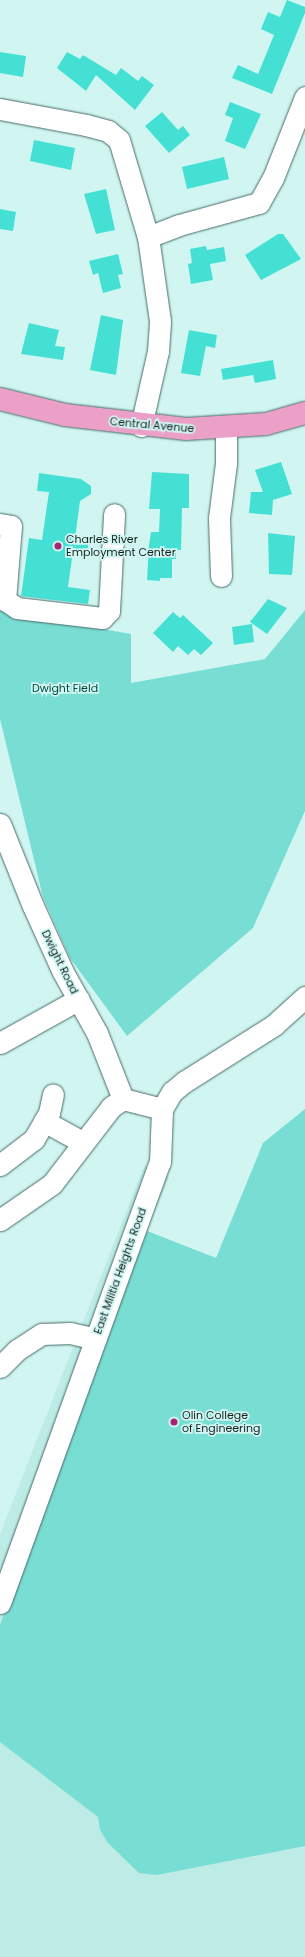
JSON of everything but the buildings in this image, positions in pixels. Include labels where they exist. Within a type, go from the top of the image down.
[{"type":"main road","name":"Central Avenue","points":[[0,399],[65,415],[141,426],[226,428],[266,424],[305,413]]},
{"type":"street","points":[[148,237],[259,203],[273,178],[305,96]]},
{"type":"street","points":[[0,109],[86,125],[108,132],[119,140],[148,237],[160,321],[158,351],[141,426]]},
{"type":"street","points":[[221,576],[220,512],[226,463],[226,428]]},
{"type":"street","points":[[0,524],[11,526],[2,600],[17,608],[102,618],[109,611],[114,514]]},
{"type":"street","name":"Dwight Road","points":[[0,824],[33,906],[78,999],[98,1033],[124,1099]]},
{"type":"street","name":"East Militia Heights Road","points":[[0,1603],[160,1162],[162,1109],[172,1092],[184,1082],[274,1025],[305,997]]},
{"type":"street","points":[[0,1043],[78,999]]},
{"type":"street","points":[[0,1165],[34,1139],[44,1121],[53,1094]]},
{"type":"street","points":[[0,1220],[52,1184],[98,1120],[124,1099],[162,1109]]},
{"type":"street","points":[[44,1121],[82,1142]]},
{"type":"street","points":[[2,1362],[17,1350],[42,1334],[70,1333],[95,1339]]},
{"type":"shaded area","name":"Olin College of Engineering","points":[[305,1109],[305,1957],[0,1957],[0,1534],[144,1166],[169,1177],[147,1231],[216,1258],[263,1143]]},
{"type":"green space","name":"Dwight Field","points":[[305,610],[305,811],[253,928],[127,1036],[70,958],[43,897],[0,719],[0,611],[131,634],[131,683],[265,659]]},
{"type":"green space","name":"Olin College of Engineering","points":[[305,1109],[305,1846],[157,1875],[139,1873],[108,1843],[100,1830],[98,1817],[0,1742],[0,1625],[147,1231],[216,1258],[263,1143]]},
{"type":"place","name":"Charles River Employment Center","points":[[58,546]]},
{"type":"place","name":"Olin College of Engineering","points":[[174,1422]]}]
